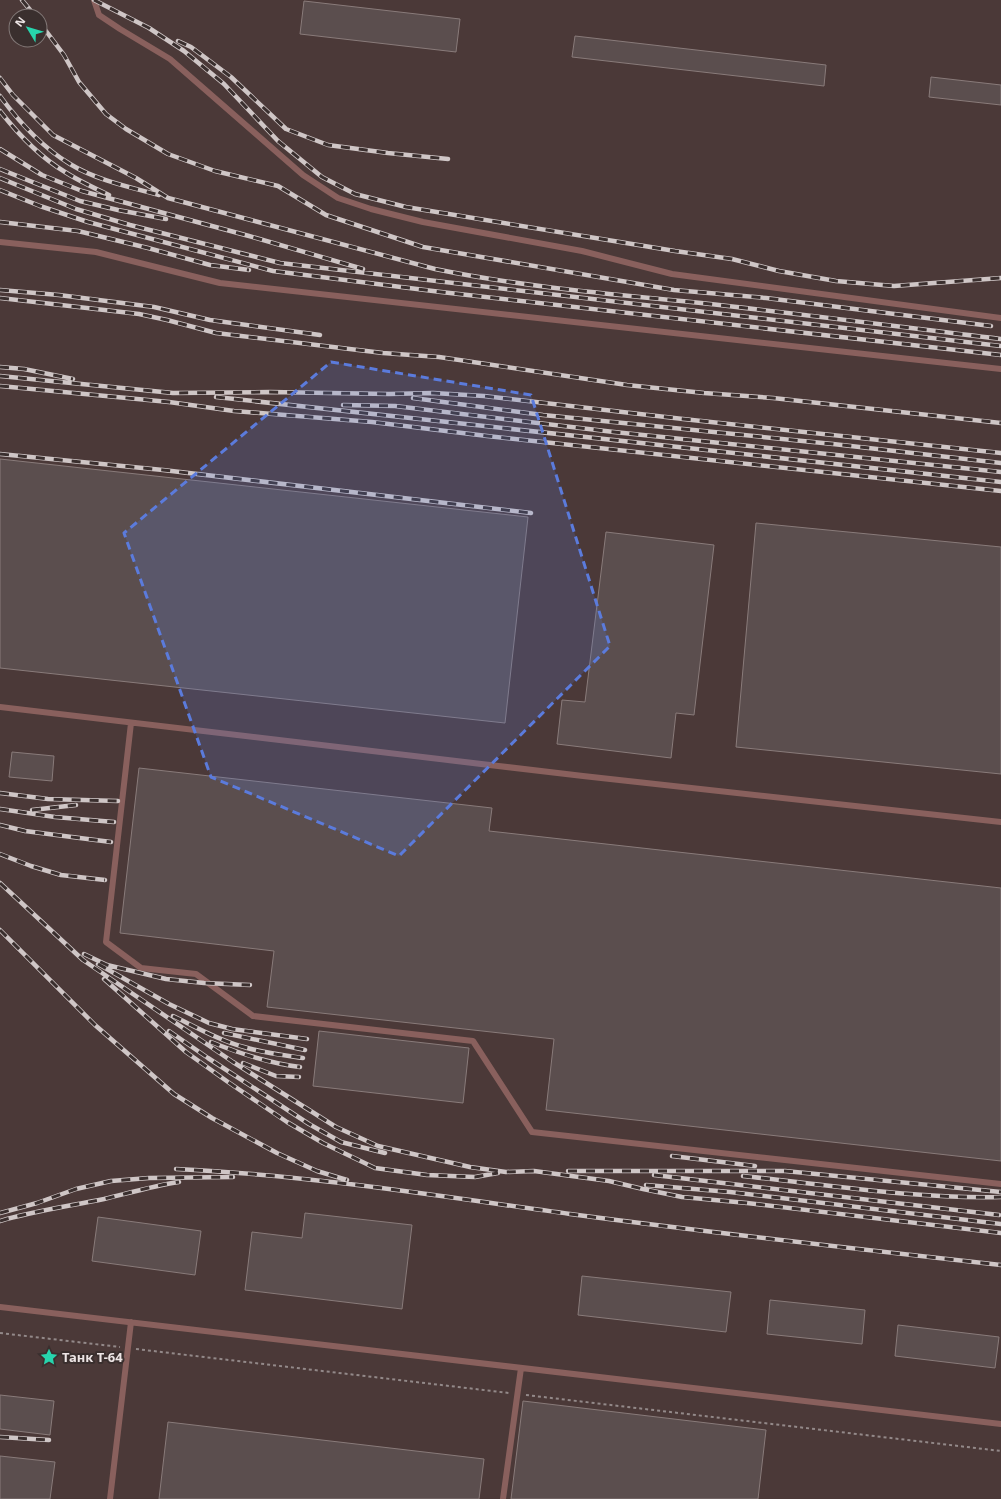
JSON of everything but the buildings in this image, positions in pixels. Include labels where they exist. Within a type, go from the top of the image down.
[{"type":"lane","points":[[94,0],[99,15],[170,59],[303,175],[338,198],[371,209],[423,222],[582,251],[672,274],[1001,318]]},
{"type":"lane","points":[[0,242],[96,252],[220,283],[1001,369]]},
{"type":"lane","points":[[0,707],[567,774],[1001,822]]},
{"type":"lane","points":[[131,723],[106,942],[141,968],[196,974],[253,1016],[473,1040],[532,1132],[1001,1184]]},
{"type":"lane","points":[[0,1306],[1001,1424]]},
{"type":"lane","points":[[110,1499],[131,1322]]},
{"type":"lane","points":[[503,1499],[521,1368]]},
{"type":"path","points":[[0,1333],[1001,1450]]},
{"type":"highlighted area","points":[[331,362],[531,395],[610,646],[399,856],[211,777],[124,533]]},
{"type":"shaded area","points":[[0,0],[1001,0],[1001,1499],[0,1499]]},
{"type":"railway","points":[[22,0],[28,8]]},
{"type":"railway","points":[[94,0],[149,28],[184,51],[224,84],[278,141],[322,177],[355,194],[406,207],[732,259],[779,271],[836,281],[894,286],[1001,278]]},
{"type":"railway","points":[[48,34],[64,55],[79,82],[106,114],[126,129],[168,154],[215,171],[278,186],[326,215],[423,247],[674,290],[766,298],[991,326]]},
{"type":"railway","points":[[178,41],[191,47],[231,77],[286,129],[328,145],[448,159]]},
{"type":"railway","points":[[0,78],[13,95],[53,135],[136,178],[168,198],[435,269],[501,281],[738,307],[1001,339]]},
{"type":"railway","points":[[0,96],[15,115],[41,142],[70,164],[102,179],[159,195]]},
{"type":"railway","points":[[0,111],[14,128],[38,152],[56,166],[109,195]]},
{"type":"railway","points":[[0,149],[42,175],[82,191],[249,236],[363,269]]},
{"type":"railway","points":[[0,169],[80,201],[166,219]]},
{"type":"railway","points":[[0,178],[76,209],[130,225],[280,263],[1001,346]]},
{"type":"railway","points":[[0,190],[40,206],[88,222],[273,271],[441,292],[1001,355]]},
{"type":"railway","points":[[0,222],[78,231],[210,265],[249,270]]},
{"type":"railway","points":[[0,290],[59,295],[154,307],[210,320],[320,335]]},
{"type":"railway","points":[[0,298],[139,314],[216,333],[383,353],[439,357],[627,385],[773,398],[1001,423]]},
{"type":"railway","points":[[0,367],[24,369],[73,379]]},
{"type":"railway","points":[[0,376],[173,393],[433,393],[484,396],[1001,453]]},
{"type":"railway","points":[[0,386],[169,402],[234,411],[372,422],[487,436],[1001,491]]},
{"type":"railway","points":[[216,397],[1001,482]]},
{"type":"railway","points":[[413,398],[543,415],[833,444],[1001,463]]},
{"type":"railway","points":[[343,405],[395,406],[614,432],[1001,472]]},
{"type":"railway","points":[[0,454],[163,470],[531,513]]},
{"type":"railway","points":[[0,793],[48,799],[118,801]]},
{"type":"railway","points":[[32,810],[76,805]]},
{"type":"railway","points":[[0,809],[55,817],[114,822]]},
{"type":"railway","points":[[0,825],[25,831],[111,842]]},
{"type":"railway","points":[[0,854],[31,866],[61,875],[105,880]]},
{"type":"railway","points":[[0,883],[83,960],[233,1062],[336,1127],[378,1146],[470,1167],[506,1172],[534,1171],[609,1181],[682,1197],[747,1203],[1001,1233]]},
{"type":"railway","points":[[0,930],[95,1025],[174,1094],[212,1118],[277,1153],[317,1171],[347,1180]]},
{"type":"railway","points":[[84,954],[107,965],[166,979],[204,983],[250,985]]},
{"type":"railway","points":[[98,964],[169,1004],[209,1023],[232,1029],[307,1039]]},
{"type":"railway","points":[[104,979],[186,1052],[287,1122],[323,1143],[375,1168],[427,1175],[475,1177],[498,1173]]},
{"type":"railway","points":[[173,1016],[235,1044],[251,1049],[303,1058]]},
{"type":"railway","points":[[169,1031],[309,1124],[341,1142],[385,1153]]},
{"type":"railway","points":[[224,1033],[305,1050]]},
{"type":"railway","points":[[211,1042],[255,1058],[300,1067]]},
{"type":"railway","points":[[243,1063],[276,1076],[299,1077]]},
{"type":"railway","points":[[672,1156],[755,1166]]},
{"type":"railway","points":[[176,1169],[324,1181],[677,1228],[1001,1265]]},
{"type":"railway","points":[[568,1171],[785,1171],[1001,1192]]},
{"type":"railway","points":[[654,1175],[999,1215]]},
{"type":"railway","points":[[743,1176],[904,1194],[1001,1197]]},
{"type":"railway","points":[[0,1213],[37,1203],[76,1189],[111,1181],[149,1178],[233,1177]]},
{"type":"railway","points":[[0,1221],[26,1214],[104,1199],[179,1182]]},
{"type":"railway","points":[[646,1185],[730,1192],[1001,1224]]},
{"type":"railway","points":[[0,1437],[49,1440]]},
{"type":"place","name":"Танк Т-64","points":[[49,1357]]}]
